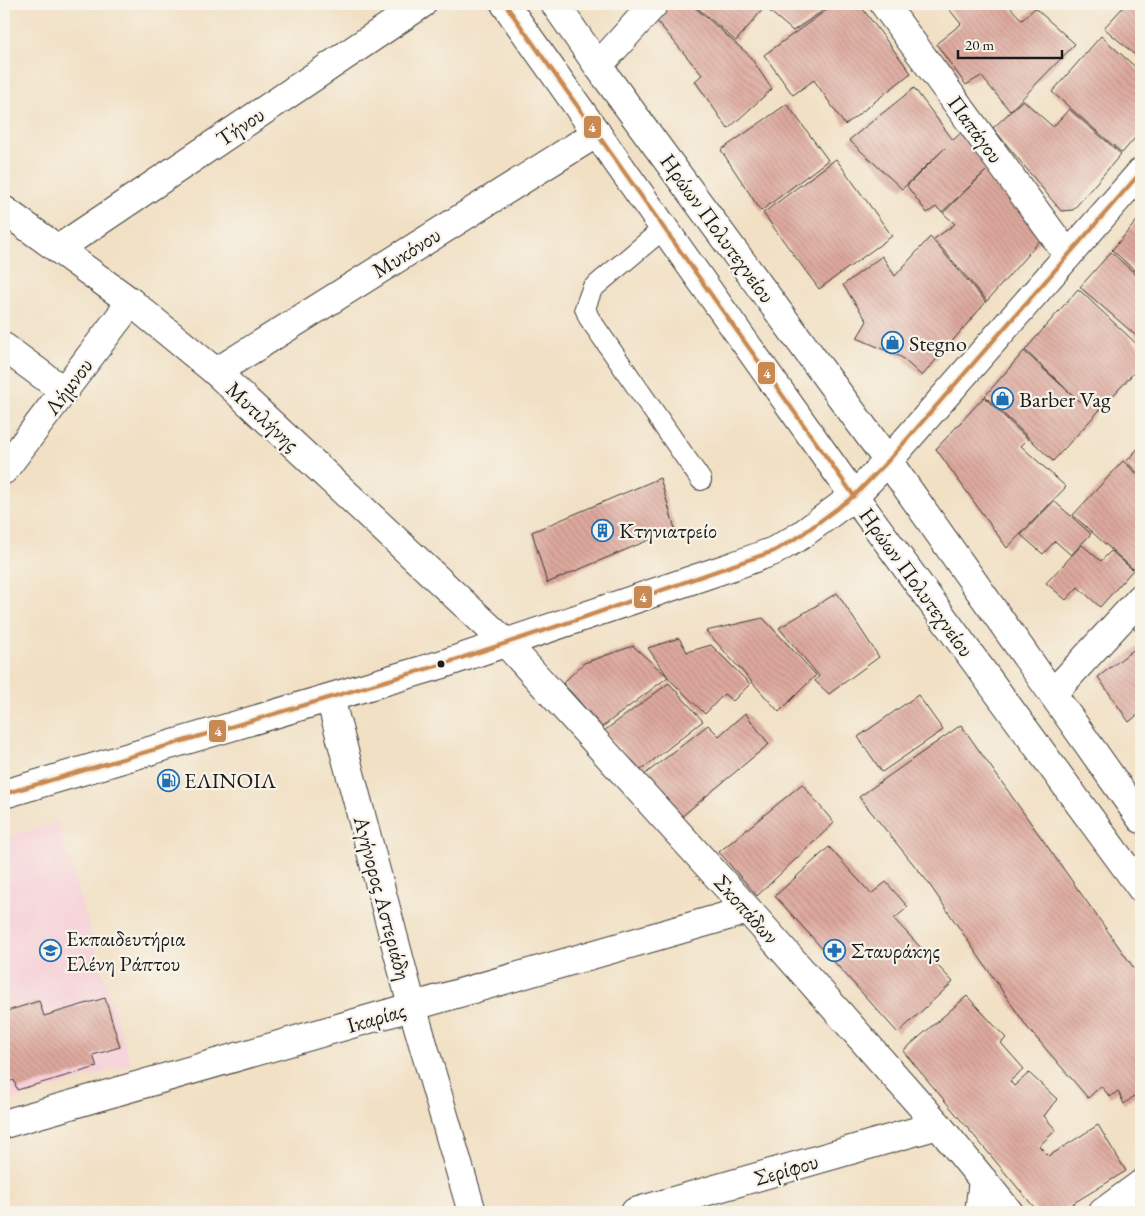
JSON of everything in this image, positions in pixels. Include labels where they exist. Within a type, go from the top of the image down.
[{"type":"street","name":"Τήνου","points":[[58,249],[422,4]]},
{"type":"street","name":"Ηρώων Πολυτεχνείου","points":[[505,4],[854,496],[1141,888]]},
{"type":"street","name":"Ηρώων Πολυτεχνείου","points":[[555,4],[598,66],[888,461],[1141,819]]},
{"type":"street","points":[[598,66],[654,4]]},
{"type":"street","name":"Παπάγου","points":[[884,4],[1068,255]]},
{"type":"street","name":"Μυκόνου","points":[[216,372],[597,133]]},
{"type":"street","points":[[4,794],[330,698],[506,643],[774,550],[800,536],[854,496],[888,461],[1141,172]]},
{"type":"street","name":"Μυτιλήνης","points":[[4,210],[131,302],[216,372],[506,643]]},
{"type":"street","name":"Λήμνου","points":[[4,470],[131,302]]},
{"type":"street","points":[[4,347],[64,391]]},
{"type":"street","points":[[1053,693],[1141,598]]},
{"type":"street","name":"Σκοπάδων","points":[[506,643],[748,910],[938,1126],[1010,1212]]},
{"type":"street","name":"Αγήνορος Αστεριάδη","points":[[330,698],[412,1006],[472,1212]]},
{"type":"street","name":"Ικαρίας","points":[[4,1124],[748,910]]},
{"type":"street","name":"Σερίφου","points":[[635,1212],[938,1126]]},
{"type":"street","points":[[979,1212],[983,1180]]},
{"type":"street","points":[[1103,1212],[1141,1184]]},
{"type":"lane","points":[[664,228],[592,288],[585,308],[588,318],[701,480]]},
{"type":"shaded area","name":"Εκπαιδευτήρια Ελένη Ράπτου","points":[[57,822],[131,1064],[4,1103],[4,838]]},
{"type":"building","points":[[671,4],[691,4],[749,55],[772,89],[728,129],[695,81],[702,75],[657,21]]},
{"type":"building","points":[[693,4],[759,4],[764,8],[736,41]]},
{"type":"building","points":[[761,4],[833,4],[793,31]]},
{"type":"building","points":[[835,4],[859,4],[911,73],[845,125],[814,80],[793,95],[764,55]]},
{"type":"building","points":[[945,4],[1007,4],[1022,20],[1035,8],[1075,44],[1010,111],[981,76],[966,85],[936,44],[961,24]]},
{"type":"building","points":[[1126,4],[1141,4],[1141,60],[1104,28]]},
{"type":"building","points":[[1101,36],[1141,72],[1141,131],[1122,153],[1052,92]]},
{"type":"building","points":[[914,88],[953,140],[962,132],[1043,237],[987,301],[934,239],[955,224],[943,213],[986,171],[942,212],[936,207],[927,213],[907,186],[945,148],[902,189],[849,140]]},
{"type":"building","points":[[1023,100],[1053,127],[1069,109],[1121,154],[1073,210],[1061,211],[993,128]]},
{"type":"building","points":[[787,104],[828,160],[761,211],[721,150]]},
{"type":"building","points":[[836,159],[892,236],[819,289],[763,213]]},
{"type":"building","points":[[1141,216],[1141,276],[1112,250]]},
{"type":"building","points":[[930,237],[986,302],[922,376],[901,357],[857,338],[867,321],[843,285],[882,256],[895,276]]},
{"type":"building","points":[[1111,252],[1141,279],[1141,340],[1080,287]]},
{"type":"building","points":[[1078,289],[1141,348],[1141,365],[1053,461],[985,396],[1024,351],[1080,402],[1025,350]]},
{"type":"building","points":[[984,397],[1028,439],[1021,446],[1066,487],[1007,548],[936,449]]},
{"type":"building","points":[[1141,445],[1141,476],[1126,462]]},
{"type":"building","points":[[1123,461],[1141,478],[1141,560],[1133,569],[1073,515]]},
{"type":"building","name":"Κτηνιατρείο","points":[[660,478],[675,529],[547,583],[532,532]]},
{"type":"building","points":[[1054,501],[1091,534],[1071,555],[1055,541],[1043,554],[1021,535]]},
{"type":"building","points":[[1082,545],[1101,561],[1111,551],[1133,570],[1100,607],[1078,587],[1066,600],[1046,583]]},
{"type":"building","points":[[837,593],[879,657],[829,694],[815,681],[819,676],[779,628]]},
{"type":"building","points":[[1141,617],[1141,638],[1132,626]]},
{"type":"building","points":[[763,618],[816,675],[779,712],[706,631]]},
{"type":"building","points":[[679,638],[687,652],[711,645],[750,684],[733,701],[724,694],[705,714],[670,680],[648,648]]},
{"type":"building","points":[[1141,644],[1141,712],[1129,722],[1098,677]]},
{"type":"building","points":[[633,646],[668,677],[602,727],[563,683],[584,663]]},
{"type":"building","points":[[669,683],[703,721],[641,770],[604,731]]},
{"type":"building","points":[[918,695],[943,730],[882,772],[858,737]]},
{"type":"building","points":[[745,713],[769,744],[681,817],[644,775],[708,725],[719,736]]},
{"type":"building","points":[[961,725],[1141,978],[1141,1091],[1124,1104],[1118,1091],[1110,1097],[1101,1086],[1088,1098],[1027,1027],[927,881],[859,797]]},
{"type":"building","points":[[802,784],[834,823],[757,896],[719,852]]},
{"type":"building","points":[[829,847],[871,894],[886,882],[908,907],[894,919],[953,982],[898,1033],[775,896]]},
{"type":"building","points":[[967,996],[1006,1038],[1001,1043],[1024,1069],[1010,1081],[1014,1086],[1029,1073],[1057,1099],[1044,1116],[1056,1130],[1039,1146],[1049,1156],[1098,1125],[1126,1171],[1059,1212],[1038,1212],[903,1051]]},
{"type":"building","points":[[105,998],[120,1047],[93,1055],[97,1067],[17,1090],[14,1080],[4,1083],[4,1012],[39,1001],[44,1016]]},
{"type":"building","points":[[897,1208],[929,1211],[929,1212],[896,1212]]},
{"type":"transit line","name":"4","points":[[505,4],[854,496]]},
{"type":"transit line","name":"4","points":[[4,794],[443,664],[774,551],[800,536],[854,496],[888,461],[1141,172]]},
{"type":"place","name":"Stegno","points":[[893,343]]},
{"type":"place","name":"Barber Vag","points":[[1003,399]]},
{"type":"place","name":"Κτηνιατρείο","points":[[603,530]]},
{"type":"place","name":"ΕΛΙΝΟΙΛ","points":[[168,780]]},
{"type":"place","name":"Σταυράκης","points":[[835,950]]},
{"type":"place","name":"Εκπαιδευτήρια Ελένη Ράπτου","points":[[50,951]]}]
